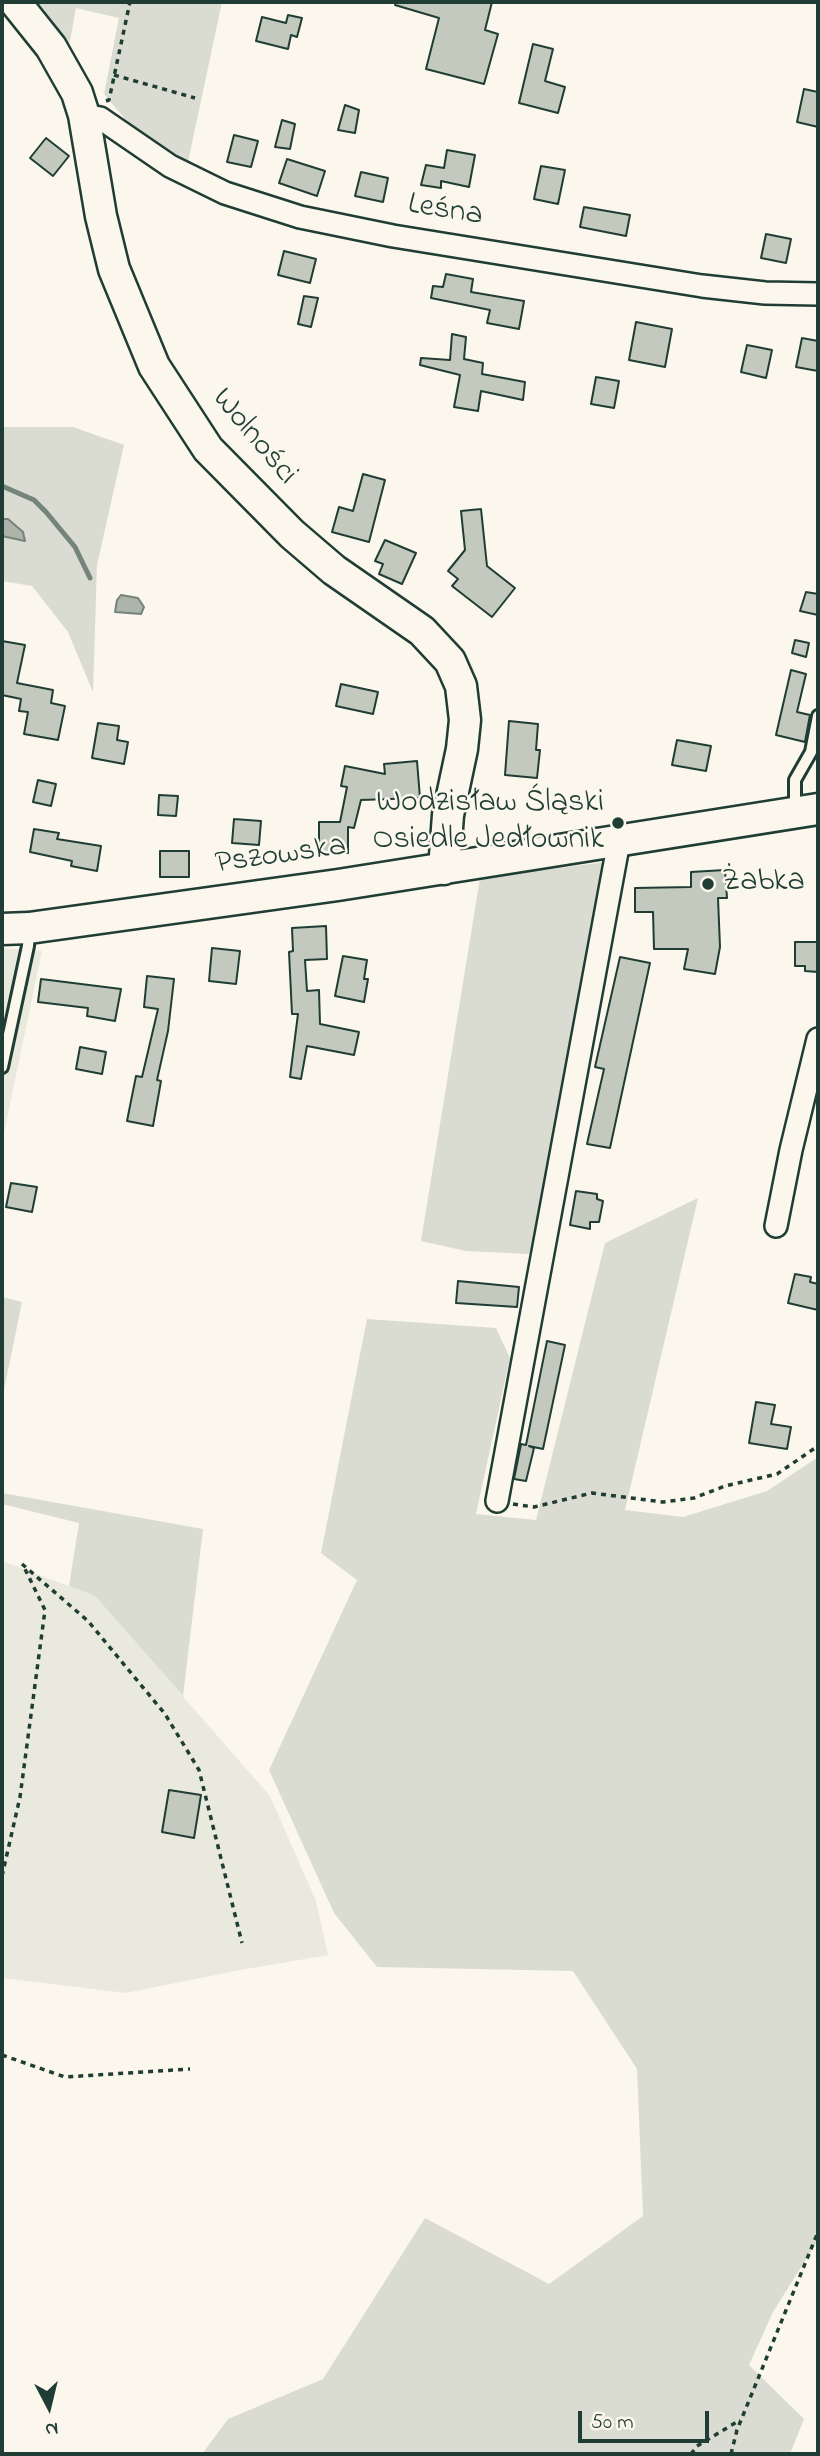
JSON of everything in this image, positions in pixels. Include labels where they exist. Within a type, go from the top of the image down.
[{"type":"street","name":"Wolności","points":[[15,2],[51,47],[77,93],[84,115],[101,216],[114,269],[154,366],[208,449],[292,534],[334,570],[422,631],[450,662],[461,686],[465,720],[462,750],[448,815],[444,869]]},
{"type":"street","name":"Leśna","points":[[84,115],[100,118],[170,166],[225,193],[300,217],[393,236],[702,286],[765,293],[818,294]]},
{"type":"street","name":"Pszowska","points":[[16,928],[444,869],[807,811]]},
{"type":"street","points":[[497,1501],[619,841]]},
{"type":"street","points":[[776,1226],[818,1038]]},
{"type":"lane","points":[[807,811],[795,780],[811,752],[818,716]]},
{"type":"lane","points":[[2,1067],[28,946],[16,928]]},
{"type":"path","points":[[84,115],[109,100],[130,2]]},
{"type":"path","points":[[114,75],[195,98]]},
{"type":"path","points":[[497,1501],[534,1507],[592,1493],[663,1502],[694,1498],[725,1486],[777,1474],[818,1447]]},
{"type":"path","points":[[2,1877],[20,1797],[45,1610],[22,1564],[88,1621],[164,1714],[199,1770],[243,1943]]},
{"type":"path","points":[[2,2055],[65,2077],[190,2069]]},
{"type":"path","points":[[731,2454],[741,2419],[818,2232]]},
{"type":"path","points":[[691,2454],[697,2446],[741,2419]]},
{"type":"shaded area","points":[[33,2],[222,2],[188,162],[135,131],[104,94],[119,18],[76,8],[69,46]]},
{"type":"shaded area","points":[[2,427],[73,427],[124,445],[97,565],[93,692],[68,632],[32,586],[2,581]]},
{"type":"shaded area","points":[[3,519],[8,519],[23,532],[25,541],[2,536]]},
{"type":"shaded area","points":[[121,595],[138,598],[144,607],[141,614],[115,612],[117,600]]},
{"type":"shaded area","points":[[606,862],[538,1247],[528,1254],[466,1251],[421,1241],[480,878]]},
{"type":"shaded area","points":[[2,948],[42,951],[4,1133],[2,1133]]},
{"type":"shaded area","points":[[698,1198],[625,1510],[683,1517],[767,1491],[818,1457],[818,2240],[773,2312],[749,2365],[804,2419],[790,2454],[202,2454],[228,2419],[323,2379],[425,2218],[549,2284],[643,2216],[637,2069],[573,1971],[377,1967],[334,1913],[269,1770],[357,1580],[321,1553],[367,1319],[496,1328],[510,1358],[476,1514],[536,1520],[605,1243]]},
{"type":"shaded area","points":[[2,1297],[22,1302],[2,1400]]},
{"type":"shaded area","points":[[2,1493],[203,1529],[183,1696],[95,1596],[69,1586],[79,1523],[2,1504]]},
{"type":"shaded area","points":[[2,1561],[95,1596],[270,1796],[316,1901],[328,1955],[126,1993],[2,1978]]},
{"type":"building","points":[[396,2],[492,2],[485,30],[498,34],[484,84],[426,69],[439,18],[395,5]]},
{"type":"building","points":[[288,15],[302,18],[297,37],[291,35],[288,49],[256,41],[262,17],[286,23]]},
{"type":"building","points":[[533,44],[553,49],[545,81],[565,87],[558,113],[519,103]]},
{"type":"building","points":[[804,89],[818,92],[818,127],[797,122]]},
{"type":"building","points":[[345,105],[359,110],[355,133],[338,130]]},
{"type":"building","points":[[282,120],[295,124],[290,149],[275,147]]},
{"type":"building","points":[[234,135],[258,141],[251,167],[227,162]]},
{"type":"building","points":[[46,138],[69,156],[53,176],[30,158]]},
{"type":"building","points":[[447,150],[475,155],[469,187],[441,181],[441,188],[421,185],[426,165],[444,168]]},
{"type":"building","points":[[287,159],[325,171],[317,196],[279,183]]},
{"type":"building","points":[[541,166],[565,170],[558,204],[534,199]]},
{"type":"building","points":[[361,172],[388,178],[383,202],[355,196]]},
{"type":"building","points":[[584,207],[630,215],[626,236],[580,227]]},
{"type":"building","points":[[766,234],[791,239],[786,263],[761,258]]},
{"type":"building","points":[[284,251],[316,259],[310,283],[278,275]]},
{"type":"building","points":[[446,274],[473,279],[471,292],[524,301],[519,329],[487,323],[490,310],[431,298],[433,286],[443,287]]},
{"type":"building","points":[[304,296],[318,298],[311,327],[298,324]]},
{"type":"building","points":[[636,322],[672,329],[665,367],[629,360]]},
{"type":"building","points":[[452,334],[466,337],[464,359],[483,363],[482,374],[525,382],[523,400],[481,391],[478,411],[454,407],[460,375],[420,365],[421,358],[450,360]]},
{"type":"building","points":[[802,338],[818,341],[818,371],[796,367]]},
{"type":"building","points":[[747,345],[772,350],[766,378],[741,372]]},
{"type":"building","points":[[596,377],[619,381],[614,408],[591,404]]},
{"type":"building","points":[[363,474],[385,480],[369,542],[332,532],[339,507],[353,511]]},
{"type":"building","points":[[481,509],[487,566],[515,588],[492,617],[452,586],[458,579],[448,571],[465,550],[461,511]]},
{"type":"building","points":[[385,540],[416,553],[402,584],[379,574],[383,564],[375,561]]},
{"type":"building","points":[[806,592],[818,594],[818,615],[800,611]]},
{"type":"building","points":[[795,640],[809,643],[806,657],[792,653]]},
{"type":"building","points":[[2,641],[25,645],[17,683],[53,690],[51,703],[65,706],[58,740],[24,734],[28,712],[19,711],[21,699],[2,695]]},
{"type":"building","points":[[791,670],[806,674],[797,712],[810,715],[805,742],[776,735]]},
{"type":"building","points":[[341,684],[378,692],[373,714],[336,706]]},
{"type":"building","points":[[509,721],[538,724],[536,750],[540,750],[537,778],[505,775]]},
{"type":"building","points":[[98,723],[119,726],[117,740],[128,742],[124,764],[92,758]]},
{"type":"building","points":[[677,740],[711,746],[706,771],[672,765]]},
{"type":"building","points":[[417,761],[420,798],[361,800],[354,828],[348,827],[348,853],[319,853],[319,822],[340,822],[347,787],[341,786],[345,766],[385,774],[384,764]]},
{"type":"building","points":[[38,780],[56,784],[51,806],[33,802]]},
{"type":"building","points":[[159,795],[178,796],[176,816],[158,815]]},
{"type":"building","points":[[234,819],[261,821],[259,845],[232,843]]},
{"type":"building","points":[[34,829],[59,833],[57,839],[101,846],[97,871],[71,866],[72,861],[30,852]]},
{"type":"building","points":[[160,851],[189,851],[189,877],[160,877]]},
{"type":"building","points":[[725,870],[727,898],[718,898],[720,947],[715,974],[684,969],[688,949],[654,949],[653,912],[635,912],[635,888],[691,887],[691,872]]},
{"type":"building","points":[[326,926],[327,959],[305,960],[307,991],[319,990],[320,1024],[359,1032],[354,1055],[307,1046],[301,1079],[290,1077],[298,1014],[292,1014],[289,952],[293,951],[292,928]]},
{"type":"building","points":[[795,942],[818,942],[818,972],[805,971],[805,966],[795,966]]},
{"type":"building","points":[[212,948],[240,951],[236,984],[209,981]]},
{"type":"building","points":[[343,956],[367,960],[364,979],[368,979],[364,1002],[335,996]]},
{"type":"building","points":[[620,957],[650,963],[610,1148],[587,1144],[604,1069],[595,1067]]},
{"type":"building","points":[[147,976],[174,979],[168,1031],[157,1080],[161,1081],[153,1126],[127,1121],[136,1076],[142,1077],[158,1009],[144,1007]]},
{"type":"building","points":[[41,979],[121,989],[115,1021],[87,1016],[88,1008],[38,1002]]},
{"type":"building","points":[[80,1047],[106,1052],[102,1074],[76,1069]]},
{"type":"building","points":[[11,1183],[37,1187],[32,1212],[6,1207]]},
{"type":"building","points":[[576,1191],[597,1194],[597,1199],[603,1201],[599,1222],[590,1222],[590,1229],[570,1225]]},
{"type":"building","points":[[795,1274],[811,1277],[810,1282],[818,1284],[818,1310],[788,1303]]},
{"type":"building","points":[[458,1281],[519,1287],[517,1307],[456,1303]]},
{"type":"building","points":[[547,1341],[565,1345],[543,1449],[529,1446],[534,1448],[526,1481],[514,1479],[521,1444],[526,1445]]},
{"type":"building","points":[[756,1402],[775,1405],[771,1424],[791,1427],[787,1449],[749,1443]]},
{"type":"building","points":[[169,1790],[201,1795],[194,1838],[162,1832]]},
{"type":"waterway","points":[[2,486],[34,500],[46,512],[75,547],[90,578]]},
{"type":"place","name":"Wodzisław Śląski Osiedle Jedłownik","points":[[618,823]]},
{"type":"place","name":"Żabka","points":[[708,884]]}]
